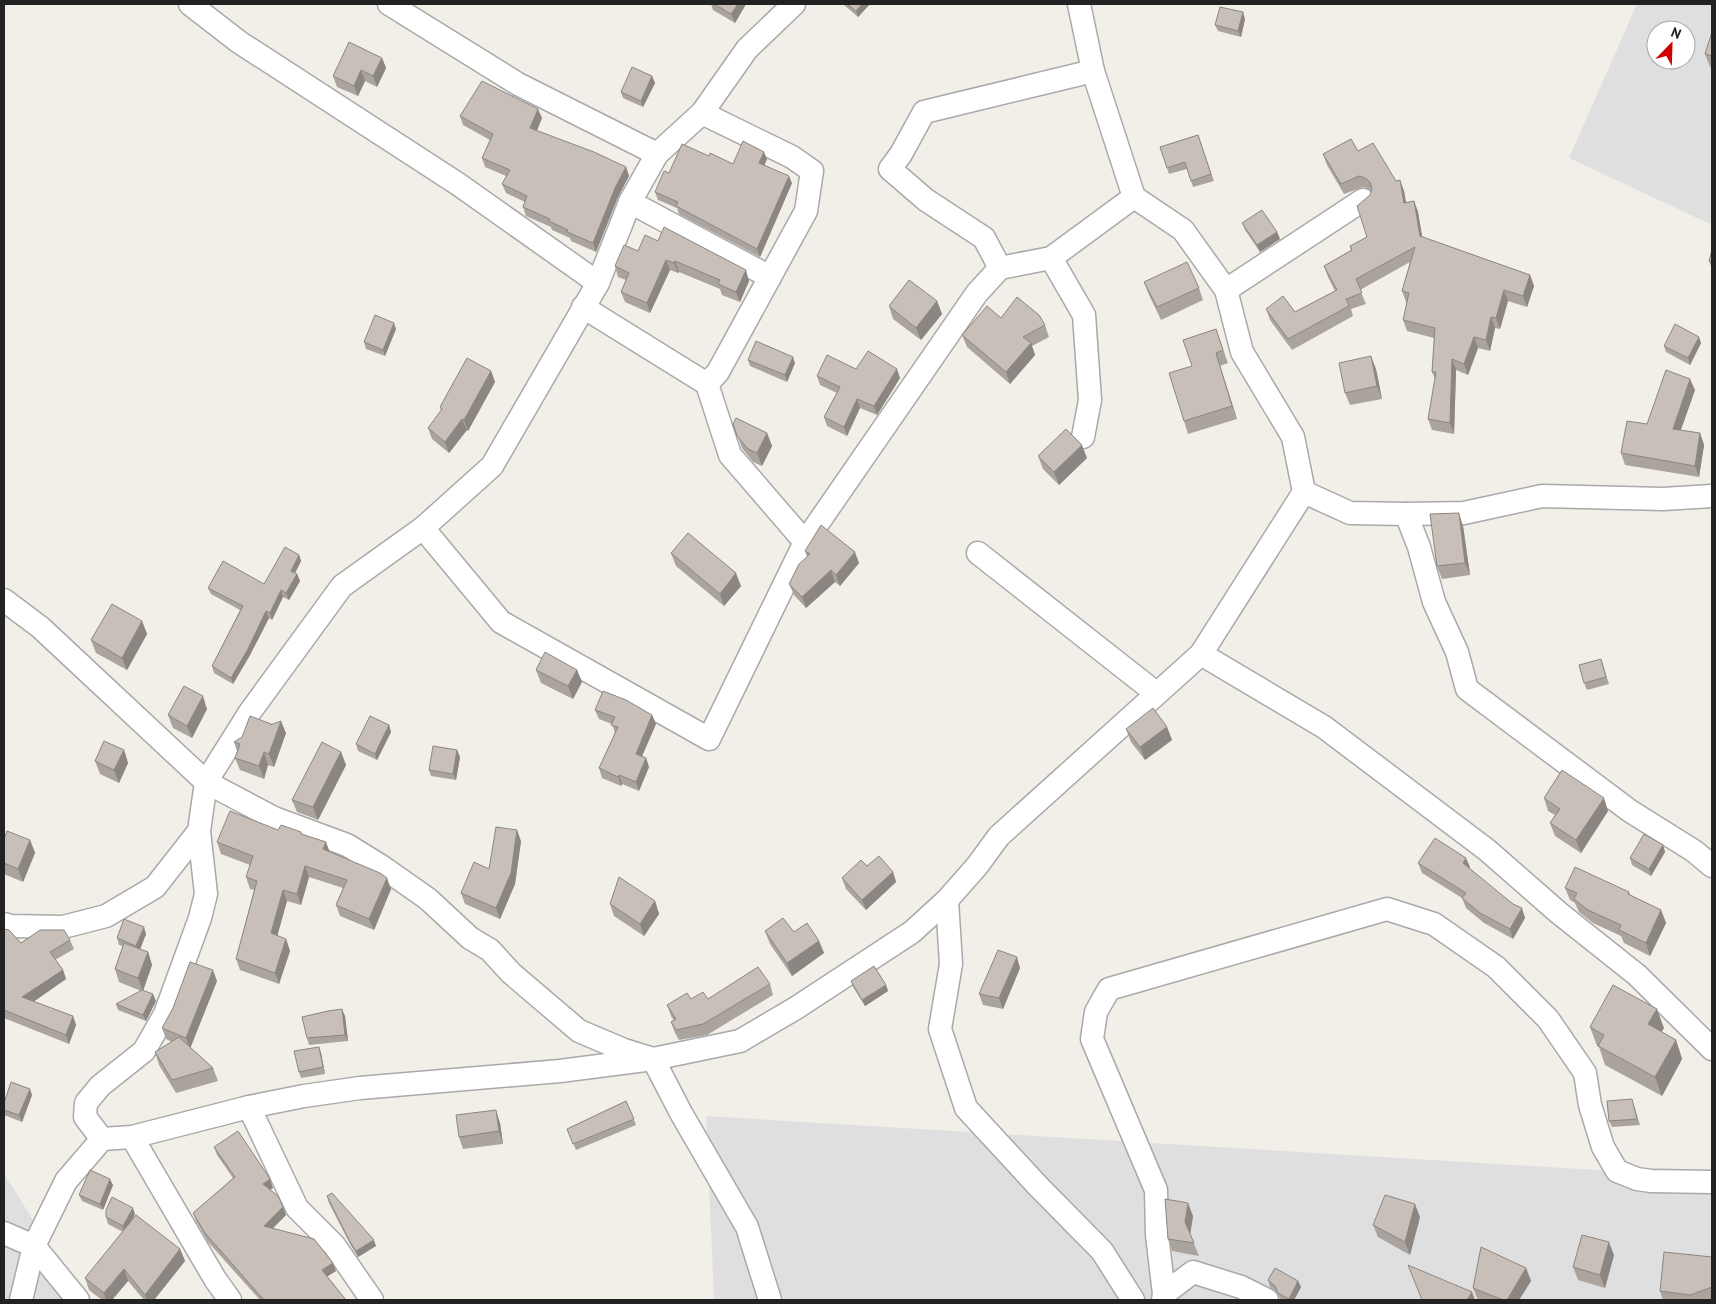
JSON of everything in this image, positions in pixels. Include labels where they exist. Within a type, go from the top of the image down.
[{"type":"street","points":[[190,4],[239,42],[458,184],[598,283]]},
{"type":"street","points":[[389,4],[518,84],[657,154]]},
{"type":"street","points":[[102,1139],[85,1117],[86,1103],[100,1086],[144,1050],[165,1014],[200,918],[206,894],[199,831],[206,782],[250,712],[342,586],[423,528],[492,466],[598,283],[630,202],[657,154],[702,113],[747,50],[794,4]]},
{"type":"street","points":[[21,1300],[34,1246],[66,1180],[102,1139],[132,1137],[249,1107],[304,1096],[360,1088],[560,1071],[653,1059],[740,1040],[796,1008],[912,932],[947,900],[977,866],[999,836],[1200,654],[1304,492],[1293,437],[1242,352],[1226,290],[1183,230],[1134,197],[1092,71],[1079,4]]},
{"type":"street","points":[[1000,268],[984,238],[926,200],[890,169],[901,154],[924,112],[1092,71]]},
{"type":"street","points":[[702,113],[792,157],[812,170],[806,211],[718,372],[707,384]]},
{"type":"street","points":[[423,528],[501,622],[709,739],[805,542],[977,294],[1000,268],[1051,258],[1134,197]]},
{"type":"street","points":[[1226,290],[1362,200]]},
{"type":"street","points":[[630,202],[770,277]]},
{"type":"street","points":[[1051,258],[1084,315],[1090,400],[1083,437]]},
{"type":"street","points":[[583,307],[707,384],[730,455],[805,542]]},
{"type":"street","points":[[1304,492],[1350,513],[1406,514],[1464,513],[1542,496],[1663,498],[1712,496]]},
{"type":"street","points":[[1406,514],[1419,546],[1434,602],[1457,652],[1467,688],[1630,811],[1694,851],[1712,866]]},
{"type":"street","points":[[978,552],[1156,694]]},
{"type":"street","points":[[4,600],[40,627],[206,782],[274,818],[347,845],[381,866],[428,899],[470,938],[490,950],[511,974],[579,1031],[624,1050],[653,1059],[681,1113],[747,1227],[770,1300]]},
{"type":"street","points":[[1200,654],[1324,727],[1487,850],[1559,913],[1637,975],[1712,1049]]},
{"type":"street","points":[[4,924],[11,926],[63,927],[106,916],[154,888],[199,831]]},
{"type":"street","points":[[947,900],[951,964],[940,1029],[966,1108],[1037,1185],[1102,1251],[1133,1300]]},
{"type":"street","points":[[1163,1297],[1157,1235],[1156,1190],[1092,1039],[1096,1012],[1109,989],[1387,909],[1434,924],[1442,929],[1496,967],[1548,1019],[1585,1073],[1590,1105],[1603,1147],[1617,1171],[1637,1179],[1651,1181],[1712,1182]]},
{"type":"street","points":[[249,1107],[297,1208],[334,1245],[372,1300]]},
{"type":"street","points":[[132,1137],[215,1279],[230,1300]]},
{"type":"street","points":[[4,1233],[34,1246],[78,1300]]},
{"type":"street","points":[[1163,1297],[1193,1272],[1241,1287],[1266,1300]]},
{"type":"shaded area","points":[[1637,4],[1712,4],[1712,225],[1569,158]]},
{"type":"shaded area","points":[[706,1116],[1712,1177],[1712,1300],[714,1300]]},
{"type":"shaded area","points":[[4,1173],[82,1300],[4,1300]]},
{"type":"building","points":[[714,4],[738,4],[731,14]]},
{"type":"building","points":[[847,4],[862,4],[856,11]]},
{"type":"building","points":[[1220,7],[1243,12],[1238,31],[1215,25]]},
{"type":"building","points":[[1712,32],[1712,56],[1705,54]]},
{"type":"building","points":[[349,42],[382,58],[373,76],[361,70],[354,86],[333,76]]},
{"type":"building","points":[[632,67],[652,76],[641,101],[621,92]]},
{"type":"building","points":[[482,81],[538,109],[530,128],[594,152],[626,167],[615,188],[593,243],[567,232],[568,230],[549,221],[550,219],[523,207],[527,196],[502,184],[510,170],[482,158],[493,134],[460,116]]},
{"type":"building","points":[[1198,135],[1211,174],[1191,181],[1185,162],[1167,168],[1160,147]]},
{"type":"building","points":[[1351,139],[1358,151],[1373,143],[1396,181],[1400,180],[1404,203],[1414,201],[1420,236],[1530,275],[1523,296],[1504,290],[1496,318],[1491,317],[1486,340],[1474,337],[1464,364],[1452,359],[1450,423],[1428,419],[1436,372],[1432,372],[1435,328],[1403,320],[1409,293],[1402,291],[1415,247],[1356,279],[1362,293],[1346,299],[1349,306],[1288,339],[1266,309],[1283,296],[1295,312],[1337,290],[1324,266],[1352,250],[1350,246],[1367,237],[1357,206],[1370,195],[1372,189],[1370,182],[1359,176],[1341,184],[1323,154]]},
{"type":"building","points":[[743,141],[764,152],[759,163],[789,176],[757,249],[676,206],[678,202],[655,192],[664,171],[669,173],[682,144],[709,156],[710,153],[733,164]]},
{"type":"building","points":[[1262,210],[1277,232],[1257,245],[1242,223]]},
{"type":"building","points":[[664,227],[746,270],[736,292],[718,284],[720,280],[675,261],[674,263],[666,260],[647,303],[621,292],[629,273],[615,266],[624,245],[638,251],[645,235],[658,241]]},
{"type":"building","points":[[1712,250],[1712,262],[1709,261]]},
{"type":"building","points":[[1187,262],[1199,288],[1157,307],[1144,282]]},
{"type":"building","points":[[909,280],[937,301],[916,328],[889,306]]},
{"type":"building","points":[[1017,297],[1039,315],[1045,325],[1023,337],[1031,343],[1006,372],[962,335],[987,306],[1001,318]]},
{"type":"building","points":[[375,315],[394,323],[383,350],[364,342]]},
{"type":"building","points":[[1675,324],[1699,337],[1688,358],[1664,346]]},
{"type":"building","points":[[1216,329],[1223,350],[1216,353],[1232,406],[1184,421],[1169,373],[1192,366],[1183,340]]},
{"type":"building","points":[[756,341],[793,357],[785,375],[748,360]]},
{"type":"building","points":[[868,351],[897,369],[874,406],[857,399],[844,427],[824,417],[840,387],[817,376],[827,355],[856,369]]},
{"type":"building","points":[[1371,356],[1377,386],[1345,393],[1339,363]]},
{"type":"building","points":[[467,358],[491,371],[464,420],[462,419],[445,442],[428,428],[442,409],[440,407]]},
{"type":"building","points":[[1666,370],[1690,379],[1673,429],[1700,433],[1695,466],[1621,453],[1627,421],[1647,424]]},
{"type":"building","points":[[736,418],[767,433],[757,453],[748,449],[737,436],[733,424]]},
{"type":"building","points":[[1066,429],[1082,445],[1054,472],[1038,456]]},
{"type":"building","points":[[1459,513],[1465,563],[1437,566],[1430,514]]},
{"type":"building","points":[[821,525],[855,552],[836,575],[831,570],[802,597],[789,584],[799,564],[810,554],[805,551]]},
{"type":"building","points":[[688,533],[736,573],[720,594],[671,553]]},
{"type":"building","points":[[285,547],[299,555],[291,571],[297,574],[286,593],[281,590],[270,613],[266,611],[248,649],[231,678],[212,666],[243,606],[208,588],[223,561],[264,584]]},
{"type":"building","points":[[112,604],[142,621],[122,658],[91,640]]},
{"type":"building","points":[[545,652],[577,670],[568,686],[536,670]]},
{"type":"building","points":[[1601,659],[1606,677],[1584,683],[1579,665]]},
{"type":"building","points":[[184,686],[203,696],[187,726],[168,715]]},
{"type":"building","points":[[603,691],[626,700],[652,715],[636,754],[646,758],[636,782],[619,775],[618,777],[599,768],[618,727],[611,725],[615,717],[595,710]]},
{"type":"building","points":[[1153,708],[1167,727],[1140,747],[1126,729]]},
{"type":"building","points":[[250,716],[270,725],[281,721],[269,754],[264,752],[259,766],[235,758],[240,744],[234,742],[242,737]]},
{"type":"building","points":[[370,716],[389,725],[375,754],[356,744]]},
{"type":"building","points":[[104,741],[124,750],[114,770],[95,761]]},
{"type":"building","points":[[322,742],[341,752],[313,807],[292,800]]},
{"type":"building","points":[[433,746],[457,750],[453,774],[429,770]]},
{"type":"building","points":[[1562,770],[1604,798],[1576,840],[1550,823],[1560,809],[1544,798]]},
{"type":"building","points":[[230,811],[278,830],[281,825],[326,842],[323,849],[380,873],[387,878],[369,919],[336,905],[347,880],[305,866],[297,894],[283,890],[271,933],[286,939],[275,973],[236,959],[257,881],[246,877],[253,856],[217,842]]},
{"type":"building","points":[[496,827],[517,830],[511,873],[496,908],[461,893],[474,862],[489,869]]},
{"type":"building","points":[[7,831],[30,840],[18,869],[4,863],[4,839]]},
{"type":"building","points":[[1644,834],[1663,845],[1649,869],[1630,858]]},
{"type":"building","points":[[1435,838],[1466,858],[1463,863],[1513,904],[1522,908],[1510,929],[1480,913],[1462,898],[1466,893],[1418,863]]},
{"type":"building","points":[[879,856],[893,872],[862,900],[842,878],[861,860],[867,866]]},
{"type":"building","points":[[1575,867],[1629,892],[1628,894],[1661,910],[1646,943],[1619,930],[1621,925],[1588,910],[1574,899],[1577,893],[1565,888]]},
{"type":"building","points":[[619,877],[655,901],[640,924],[610,904]]},
{"type":"building","points":[[783,918],[794,932],[807,923],[819,941],[787,963],[765,931]]},
{"type":"building","points":[[124,919],[144,927],[136,946],[117,938]]},
{"type":"building","points":[[4,929],[9,930],[21,943],[40,930],[64,930],[70,940],[50,952],[63,970],[22,997],[73,1016],[66,1035],[4,1010]]},
{"type":"building","points":[[124,943],[148,952],[138,978],[115,969]]},
{"type":"building","points":[[998,950],[1017,957],[999,998],[979,994]]},
{"type":"building","points":[[190,962],[213,970],[186,1038],[162,1028],[173,1008]]},
{"type":"building","points":[[874,966],[886,985],[862,1000],[851,981]]},
{"type":"building","points":[[758,967],[770,984],[703,1024],[676,1030],[671,1022],[676,1019],[667,1005],[687,993],[691,999],[703,992],[708,999]]},
{"type":"building","points":[[1613,985],[1657,1009],[1648,1024],[1676,1040],[1655,1077],[1598,1046],[1604,1035],[1590,1027]]},
{"type":"building","points":[[142,990],[153,994],[143,1015],[116,1004]]},
{"type":"building","points":[[342,1009],[345,1035],[307,1038],[302,1017]]},
{"type":"building","points":[[179,1037],[213,1068],[172,1080],[155,1052]]},
{"type":"building","points":[[319,1047],[323,1067],[299,1072],[294,1051]]},
{"type":"building","points":[[11,1082],[30,1089],[19,1115],[4,1110],[4,1103]]},
{"type":"building","points":[[1632,1099],[1637,1119],[1609,1121],[1607,1101]]},
{"type":"building","points":[[626,1101],[634,1119],[573,1144],[567,1129]]},
{"type":"building","points":[[496,1110],[499,1131],[459,1137],[456,1115]]},
{"type":"building","points":[[238,1131],[270,1179],[263,1184],[278,1196],[283,1207],[264,1226],[314,1239],[333,1263],[322,1270],[346,1300],[264,1300],[205,1233],[193,1213],[235,1177],[214,1147]]},
{"type":"building","points":[[90,1170],[110,1179],[100,1204],[79,1195]]},
{"type":"building","points":[[332,1193],[374,1240],[356,1251],[327,1196]]},
{"type":"building","points":[[1385,1195],[1415,1204],[1405,1242],[1373,1225]]},
{"type":"building","points":[[112,1197],[133,1208],[123,1226],[106,1217],[106,1210]]},
{"type":"building","points":[[1165,1199],[1188,1203],[1185,1222],[1194,1243],[1168,1239]]},
{"type":"building","points":[[136,1215],[180,1249],[145,1295],[124,1269],[104,1293],[85,1278]]},
{"type":"building","points":[[1582,1235],[1609,1242],[1600,1275],[1573,1267]]},
{"type":"building","points":[[1481,1247],[1526,1268],[1507,1300],[1473,1288]]},
{"type":"building","points":[[1664,1252],[1712,1257],[1712,1287],[1690,1295],[1660,1291]]},
{"type":"building","points":[[1408,1265],[1472,1292],[1467,1300],[1422,1300]]},
{"type":"building","points":[[1275,1268],[1298,1281],[1289,1299],[1278,1293],[1275,1286],[1268,1280]]}]
